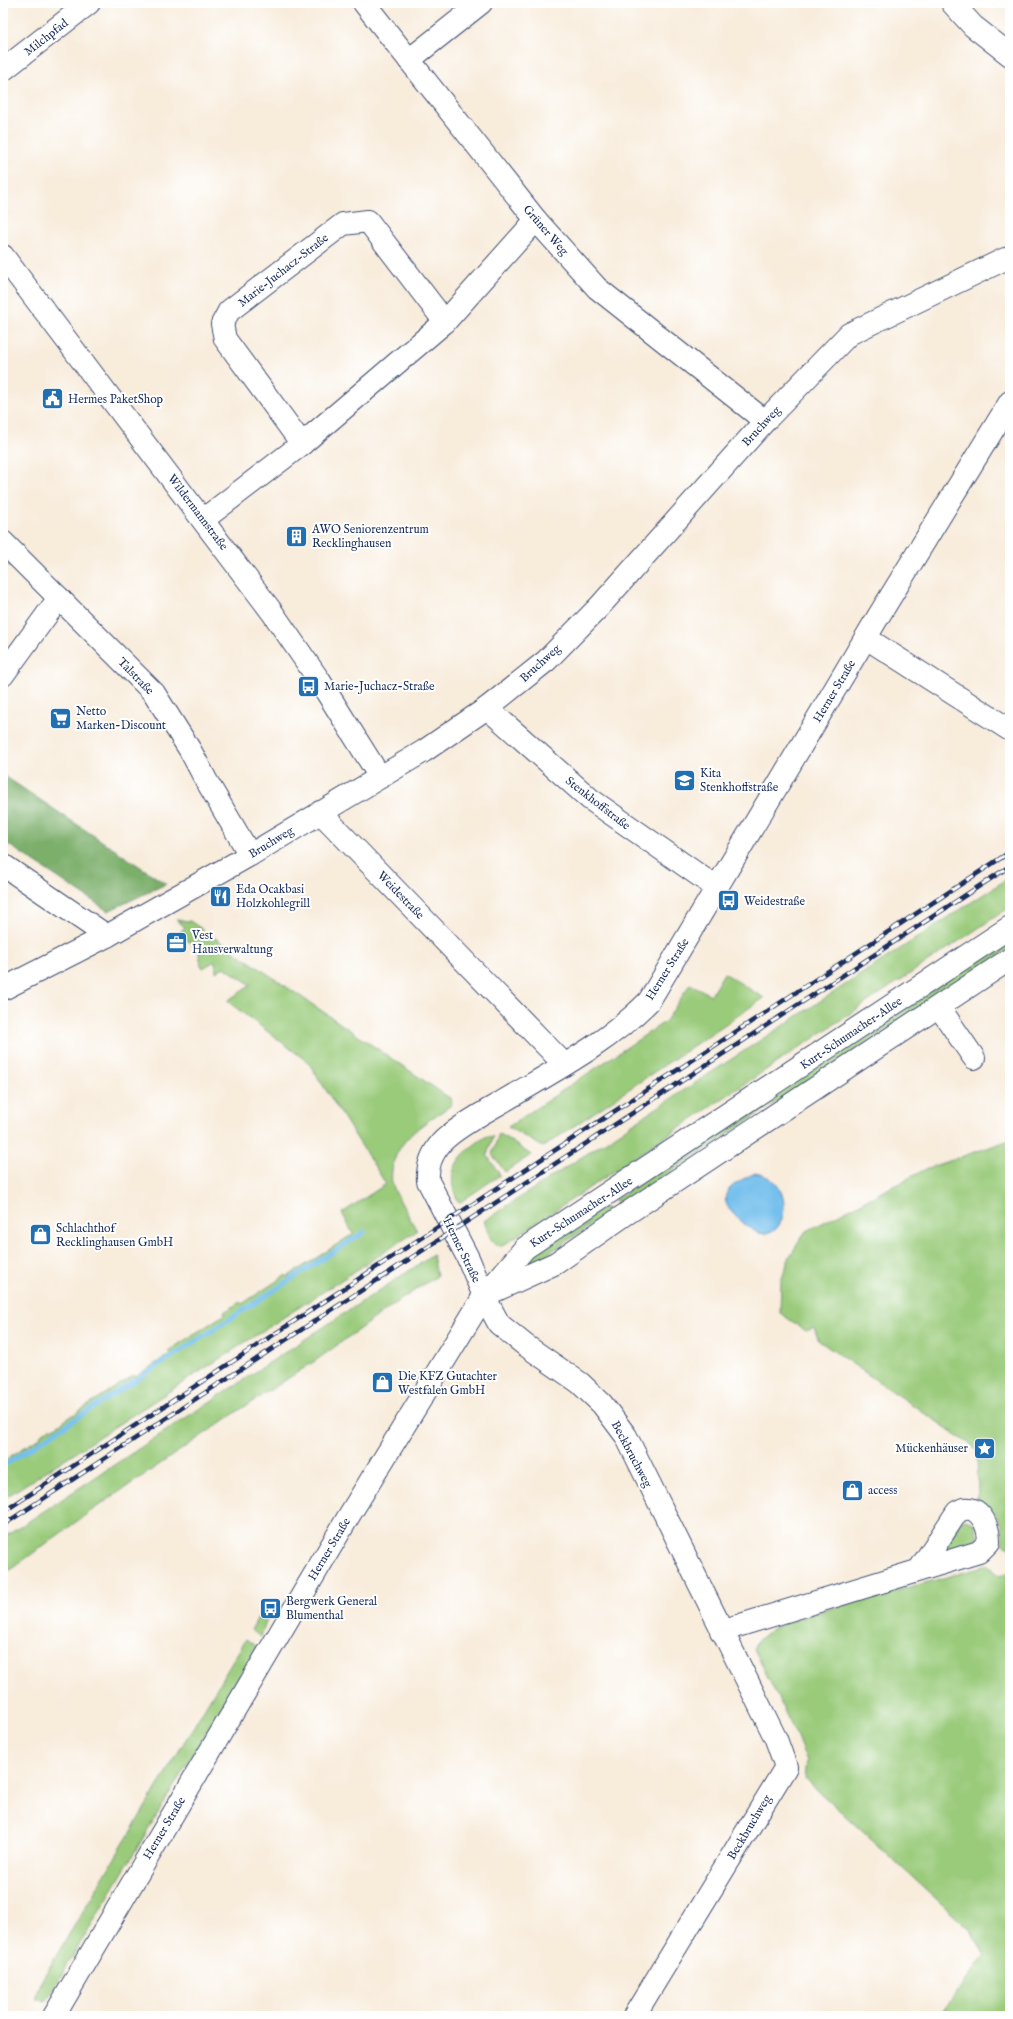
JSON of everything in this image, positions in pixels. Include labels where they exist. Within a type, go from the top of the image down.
[{"type":"street","name":"Milchpfad","points":[[3,70],[89,3]]},
{"type":"street","name":"Grüner Weg","points":[[364,3],[536,220],[598,288],[765,421]]},
{"type":"street","points":[[409,60],[481,3]]},
{"type":"street","points":[[952,3],[973,26],[1010,54]]},
{"type":"street","points":[[204,519],[302,444],[445,322],[536,220]]},
{"type":"street","name":"Marie-Juchacz-Straße","points":[[302,444],[225,339],[222,324],[229,311],[343,224],[368,221],[445,322]]},
{"type":"street","name":"Wildermannstraße","points":[[3,256],[204,519],[272,612],[380,777]]},
{"type":"street","name":"Bruchweg","points":[[3,989],[107,936],[250,855],[424,751],[488,708],[546,661],[599,607],[765,421],[848,334],[1005,259],[1010,258]]},
{"type":"street","name":"Herner Straße","points":[[58,2015],[350,1514],[484,1296],[468,1258],[428,1181],[427,1170],[431,1155],[442,1141],[480,1115],[564,1064],[631,1020],[649,1001],[866,638],[1010,402]]},
{"type":"street","name":"Talstraße","points":[[3,542],[154,693],[190,750],[250,855]]},
{"type":"street","points":[[3,675],[59,598]]},
{"type":"street","points":[[866,638],[1010,730]]},
{"type":"street","name":"Stenkhoffstraße","points":[[488,708],[590,800],[717,888]]},
{"type":"street","name":"Weidestraße","points":[[320,812],[564,1064]]},
{"type":"street","points":[[3,865],[107,936]]},
{"type":"street","name":"Kurt-Schumacher-Allee","points":[[484,1296],[525,1248],[1010,928]]},
{"type":"street","points":[[484,1296],[556,1263],[626,1214],[1010,959]]},
{"type":"street","points":[[939,1007],[974,1058]]},
{"type":"street","name":"Beckbruchweg","points":[[484,1296],[499,1324],[525,1345],[580,1383],[615,1420],[626,1436],[721,1631],[776,1739],[786,1767],[634,2016]]},
{"type":"street","points":[[721,1631],[919,1570]]},
{"type":"green space","points":[[3,775],[166,884],[108,911],[3,841]]},
{"type":"green space","points":[[1010,877],[1010,907],[502,1246],[495,1244],[492,1241],[484,1221]]},
{"type":"green space","points":[[176,920],[190,921],[451,1099],[452,1103],[450,1106],[423,1125],[406,1140],[395,1159],[392,1170],[393,1187],[417,1231],[3,1499],[3,1461],[41,1437],[40,1435],[51,1427],[52,1429],[134,1375],[135,1377],[170,1354],[168,1351],[225,1314],[224,1312],[240,1302],[242,1304],[286,1275],[287,1277],[353,1234],[342,1213],[386,1184],[308,1062],[227,1001],[251,985],[224,967],[216,972],[215,961],[203,968],[201,965],[198,948],[178,934],[185,927]]},
{"type":"green space","points":[[1010,939],[1010,948],[623,1203],[614,1200]]},
{"type":"green space","points":[[724,973],[764,998],[543,1147],[508,1127],[666,1021],[690,984],[711,995]]},
{"type":"green space","points":[[499,1133],[531,1155],[505,1172],[492,1154]]},
{"type":"green space","points":[[487,1136],[493,1137],[487,1155],[500,1175],[459,1203],[454,1192],[452,1181],[456,1164],[469,1149]]},
{"type":"green space","points":[[1010,1140],[1010,1547],[1002,1543],[1002,1530],[998,1518],[994,1512],[978,1501],[977,1449],[819,1341],[814,1328],[806,1331],[780,1313],[781,1281],[790,1256],[805,1232],[928,1168]]},
{"type":"green space","points":[[604,1207],[612,1211],[521,1272],[525,1262],[532,1255]]},
{"type":"green space","points":[[433,1255],[437,1276],[400,1300],[315,1361],[238,1411],[91,1511],[3,1575],[3,1538]]},
{"type":"green space","points":[[966,1520],[975,1524],[978,1540],[975,1544],[943,1551],[961,1521]]},
{"type":"green space","points":[[987,1564],[1000,1576],[1010,1571],[1010,2016],[939,2016],[985,1955],[969,1929],[805,1779],[807,1762],[797,1737],[754,1649],[758,1640],[772,1629],[786,1623],[814,1613],[980,1568]]},
{"type":"green space","points":[[264,1606],[270,1610],[261,1637],[251,1630]]},
{"type":"green space","points":[[246,1639],[257,1647],[46,2001],[36,1999],[36,1994],[40,1983]]},
{"type":"water","points":[[755,1173],[769,1178],[778,1186],[783,1197],[784,1209],[782,1220],[777,1228],[769,1233],[759,1233],[748,1227],[731,1211],[726,1203],[725,1197],[732,1186]]},
{"type":"waterway","points":[[3,1466],[364,1232]]},
{"type":"railway","points":[[3,1512],[1010,852]]},
{"type":"railway","points":[[3,1525],[1010,866]]},
{"type":"place","name":"Hermes PaketShop","points":[[52,399]]},
{"type":"place","name":"AWO Seniorenzentrum Recklinghausen","points":[[296,536]]},
{"type":"place","name":"Marie-Juchacz-Straße","points":[[309,686]]},
{"type":"place","name":"Netto Marken-Discount","points":[[61,718]]},
{"type":"place","name":"Kita Stenkhoffstraße","points":[[685,780]]},
{"type":"place","name":"Eda Ocakbasi Holzkohlegrill","points":[[221,896]]},
{"type":"place","name":"Weidestraße","points":[[728,901]]},
{"type":"place","name":"Vest Hausverwaltung","points":[[177,942]]},
{"type":"place","name":"Schlachthof Recklinghausen GmbH","points":[[40,1235]]},
{"type":"place","name":"Die KFZ Gutachter Westfalen GmbH","points":[[382,1383]]},
{"type":"place","name":"Mückenhäuser","points":[[984,1448]]},
{"type":"place","name":"access","points":[[853,1490]]},
{"type":"place","name":"Bergwerk General Blumenthal","points":[[270,1608]]}]
